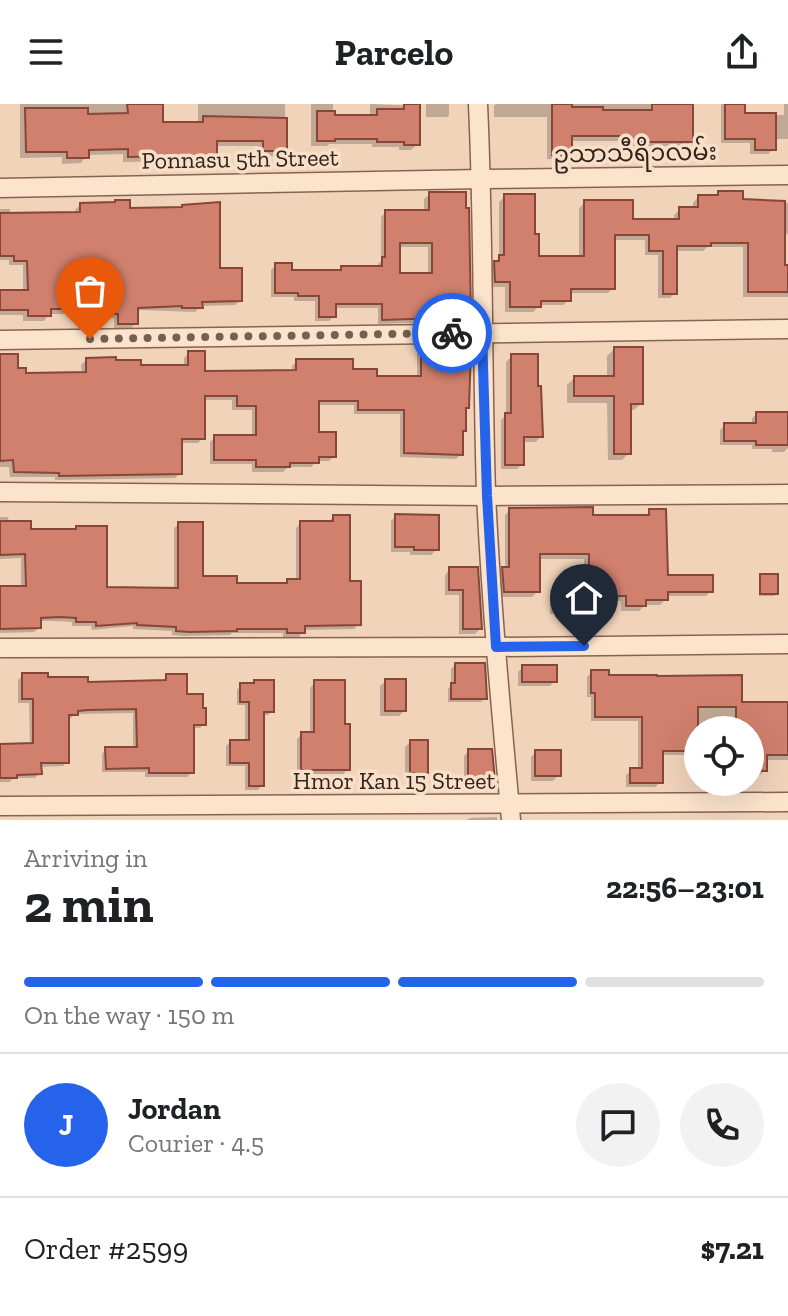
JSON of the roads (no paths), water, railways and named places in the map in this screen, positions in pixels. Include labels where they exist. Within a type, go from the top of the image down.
[{"type":"street","points":[[478,104],[487,496],[510,812]]},
{"type":"street","name":"ဥသာသီရိ၁လမ်း","points":[[482,179],[788,175]]},
{"type":"street","name":"Ponnasu 5th Street","points":[[0,188],[482,179]]},
{"type":"street","points":[[0,340],[788,329]]},
{"type":"street","points":[[0,492],[487,496],[788,494]]},
{"type":"street","points":[[0,648],[788,644]]},
{"type":"street","name":"Hmor Kan 15 Street","points":[[0,806],[510,812],[788,802]]}]
